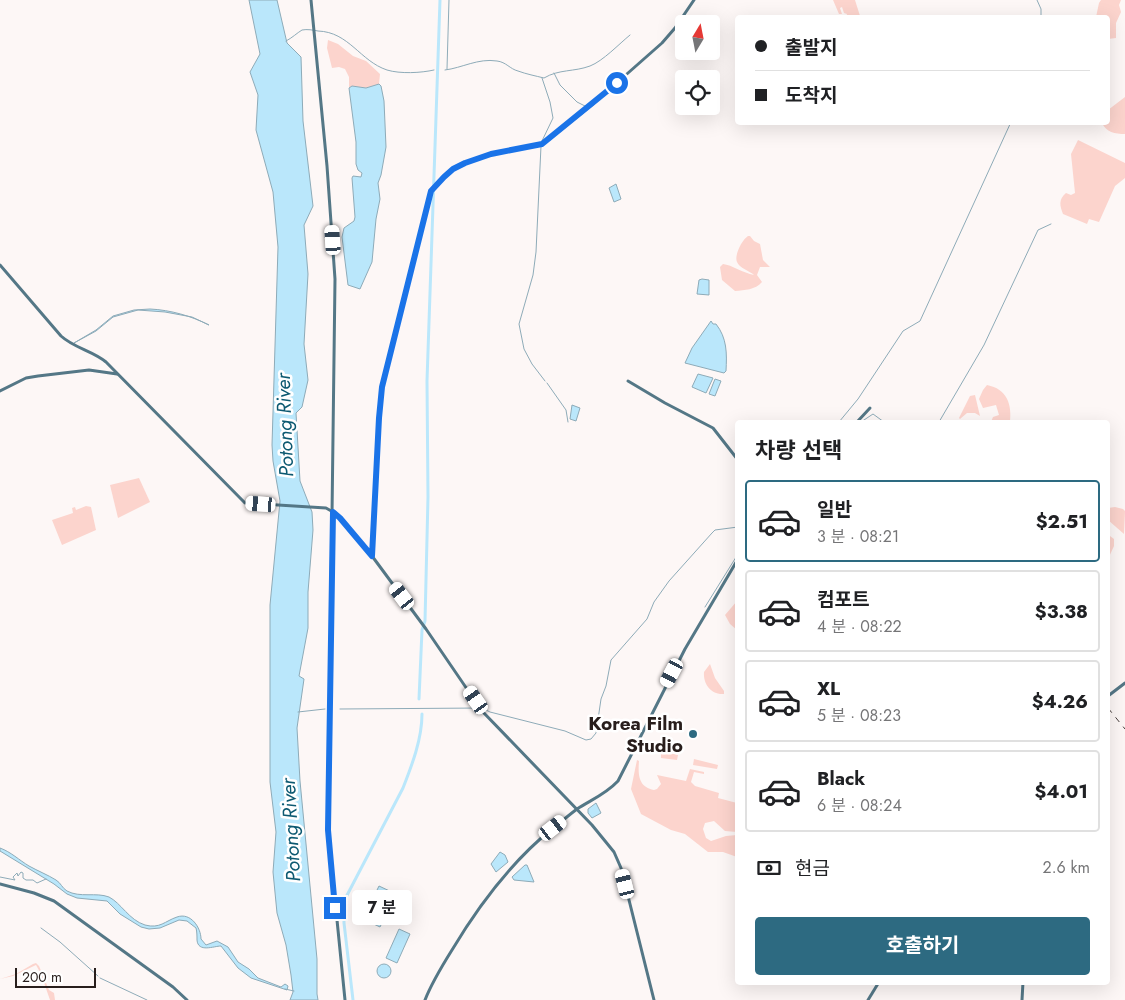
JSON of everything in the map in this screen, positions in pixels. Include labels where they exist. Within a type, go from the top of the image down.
[{"type":"main road","points":[[311,0],[328,166],[336,279],[328,830],[345,1000]]},
{"type":"main road","points":[[372,556],[382,387],[429,196],[444,177],[453,169],[465,163],[491,154],[541,144],[594,104],[662,43],[694,0]]},
{"type":"main road","points":[[0,265],[65,339],[101,358],[245,503],[326,508],[340,518],[372,556],[421,622],[482,711],[578,809],[614,852],[621,868],[654,1000]]},
{"type":"main road","points":[[0,391],[32,376],[89,370],[117,374]]},
{"type":"main road","points":[[628,381],[713,428],[735,456]]},
{"type":"main road","points":[[858,420],[870,408]]},
{"type":"main road","points":[[425,1000],[439,971],[466,926],[487,895],[511,867],[531,847],[578,809],[610,790],[618,781],[685,649],[735,564]]},
{"type":"main road","points":[[1110,694],[1125,683]]},
{"type":"main road","points":[[0,884],[34,893],[54,901],[173,987],[187,1000]]},
{"type":"main road","points":[[868,1000],[877,985]]},
{"type":"main road","points":[[1022,1000],[1023,985]]},
{"type":"shaded area","points":[[833,0],[855,0],[860,15],[847,15],[842,7],[840,8],[842,14],[839,14]]},
{"type":"shaded area","points":[[1101,0],[1121,0],[1119,5],[1121,12],[1116,23],[1116,38],[1110,39],[1110,15],[1096,15]]},
{"type":"shaded area","points":[[328,40],[338,44],[353,56],[366,61],[380,74],[379,84],[366,88],[352,86],[349,88],[349,77],[345,69],[339,67],[332,68],[327,48]]},
{"type":"shaded area","points":[[1125,97],[1125,134],[1111,132],[1103,125],[1110,125],[1110,108]]},
{"type":"shaded area","points":[[1078,140],[1125,163],[1125,178],[1115,186],[1099,222],[1089,219],[1087,224],[1063,214],[1061,208],[1060,203],[1063,196],[1066,193],[1071,195],[1075,193],[1071,154]]},
{"type":"shaded area","points":[[748,236],[760,244],[763,260],[770,267],[760,267],[757,275],[762,282],[759,285],[750,289],[735,291],[722,280],[720,267],[723,264],[754,275],[740,266],[736,259],[739,248]]},
{"type":"shaded area","points":[[987,385],[994,387],[1004,394],[1009,403],[1010,420],[992,420],[993,417],[999,415],[996,405],[983,408],[979,399]]},
{"type":"shaded area","points":[[975,395],[980,416],[975,413],[967,413],[960,419],[970,396]]},
{"type":"shaded area","points":[[139,478],[150,502],[118,518],[110,485]]},
{"type":"shaded area","points":[[86,506],[91,507],[96,530],[62,545],[52,520],[73,513],[72,508],[75,507],[76,510]]},
{"type":"shaded area","points":[[1115,507],[1125,511],[1124,534],[1110,522],[1110,508]]},
{"type":"shaded area","points":[[1110,536],[1114,539],[1114,546],[1110,555]]},
{"type":"shaded area","points":[[735,603],[735,628],[730,624],[725,615]]},
{"type":"shaded area","points":[[710,664],[724,694],[715,693],[706,684],[704,672]]},
{"type":"shaded area","points":[[661,751],[678,755],[677,760],[661,758]]},
{"type":"shaded area","points":[[694,759],[718,765],[717,769],[693,765]]},
{"type":"shaded area","points":[[637,760],[639,761],[642,783],[654,790],[661,784],[657,775],[686,781],[690,769],[704,772],[704,774],[694,772],[691,782],[695,786],[719,793],[718,798],[735,802],[735,832],[725,831],[714,821],[705,823],[703,829],[706,838],[711,841],[735,835],[735,856],[723,852],[708,852],[685,834],[671,830],[641,814],[631,789]]},
{"type":"shaded area","points":[[36,963],[39,966],[49,990],[54,993],[55,1000],[50,1000],[36,965],[13,976],[0,979],[16,974]]},
{"type":"water","name":"Potong River","points":[[249,0],[277,0],[287,43],[301,57],[303,121],[313,206],[304,225],[308,274],[304,344],[308,380],[302,407],[296,413],[300,481],[312,512],[313,530],[308,592],[308,628],[299,676],[304,679],[297,728],[300,781],[317,959],[318,1000],[290,1000],[293,992],[291,975],[286,945],[277,913],[273,872],[276,832],[270,782],[270,605],[280,501],[272,445],[278,247],[273,192],[256,130],[258,95],[250,72],[260,54]]},
{"type":"water","points":[[379,84],[384,101],[386,147],[378,183],[380,199],[372,262],[360,289],[348,285],[342,237],[344,228],[354,221],[355,217],[352,178],[353,176],[361,177],[362,173],[358,170],[356,164],[356,142],[349,88],[352,86],[366,88]]},
{"type":"water","points":[[616,184],[621,199],[614,202],[609,188]]},
{"type":"water","points":[[699,280],[709,280],[709,295],[697,294]]},
{"type":"water","points":[[150,309],[188,316],[138,310],[113,317],[96,331],[74,343],[96,330],[113,316],[134,310]]},
{"type":"water","points":[[711,321],[720,329],[726,346],[726,371],[724,373],[685,363],[692,348]]},
{"type":"water","points":[[698,374],[713,378],[706,393],[692,387]]},
{"type":"water","points":[[715,379],[721,381],[715,396],[709,394]]},
{"type":"water","points":[[572,405],[580,408],[576,421],[570,419]]},
{"type":"water","points":[[596,803],[601,813],[592,818],[588,813],[588,809]]},
{"type":"water","points":[[0,848],[56,880],[67,891],[77,894],[109,897],[139,923],[155,926],[177,917],[187,917],[197,926],[201,939],[206,945],[217,941],[228,947],[238,962],[258,978],[281,987],[285,984],[288,986],[287,990],[251,978],[238,968],[221,946],[203,948],[200,946],[197,940],[196,928],[187,921],[179,920],[160,928],[149,929],[141,927],[120,914],[107,901],[77,898],[67,894],[0,851]]},
{"type":"water","points":[[500,852],[505,855],[508,862],[496,872],[491,864]]},
{"type":"water","points":[[527,865],[534,882],[514,880],[512,877]]},
{"type":"water","points":[[379,886],[396,894],[380,927],[363,919]]},
{"type":"water","points":[[399,929],[410,934],[397,963],[386,958]]},
{"type":"water","points":[[381,964],[387,964],[391,971],[387,978],[381,978],[377,974],[377,968]]},
{"type":"waterway","points":[[419,699],[422,630],[425,621],[428,497],[427,381],[440,0]]},
{"type":"waterway","points":[[447,69],[449,0]]},
{"type":"waterway","points":[[1037,0],[1041,9],[1041,15]]},
{"type":"waterway","points":[[286,41],[302,30],[329,33],[346,41],[369,60],[387,70],[410,73],[434,70]]},
{"type":"waterway","points":[[445,70],[490,60],[503,63],[515,70],[544,78],[555,73],[595,64],[630,35]]},
{"type":"waterway","points":[[554,73],[560,85],[577,102],[585,106]]},
{"type":"waterway","points":[[541,143],[553,118],[542,78]]},
{"type":"waterway","points":[[841,420],[858,399],[903,331],[920,321],[1010,125]]},
{"type":"waterway","points":[[541,146],[536,252],[533,275],[519,324],[524,349],[532,364],[545,381]]},
{"type":"waterway","points":[[940,420],[984,345],[1038,230],[1051,224]]},
{"type":"waterway","points":[[547,383],[566,410],[568,422]]},
{"type":"waterway","points":[[864,420],[873,414],[881,420]]},
{"type":"waterway","points":[[340,709],[482,708],[490,712],[565,731],[586,740],[591,739],[596,733],[601,699],[606,686],[611,660],[647,619],[654,602],[669,581],[712,533],[715,530],[735,527]]},
{"type":"waterway","points":[[705,607],[735,559]]},
{"type":"waterway","points":[[298,712],[325,709]]},
{"type":"waterway","points":[[353,1000],[344,923],[344,901],[403,788],[418,742],[422,714]]},
{"type":"waterway","points":[[0,877],[15,880],[13,877],[17,873],[18,876],[21,872],[26,880],[33,880],[37,883],[46,879]]},
{"type":"waterway","points":[[41,928],[60,942],[98,976]]},
{"type":"waterway","points":[[100,978],[147,1000]]},
{"type":"waterway","points":[[285,989],[294,991]]},
{"type":"railway","points":[[1110,710],[1125,729]]},
{"type":"place","name":"Korea Film Studio","points":[[693,734]]},
{"type":"route","points":[[335,908],[328,830],[333,512],[372,556],[382,387],[429,196],[431,191],[444,177],[453,169],[465,163],[491,154],[542,144],[617,83]]}]
